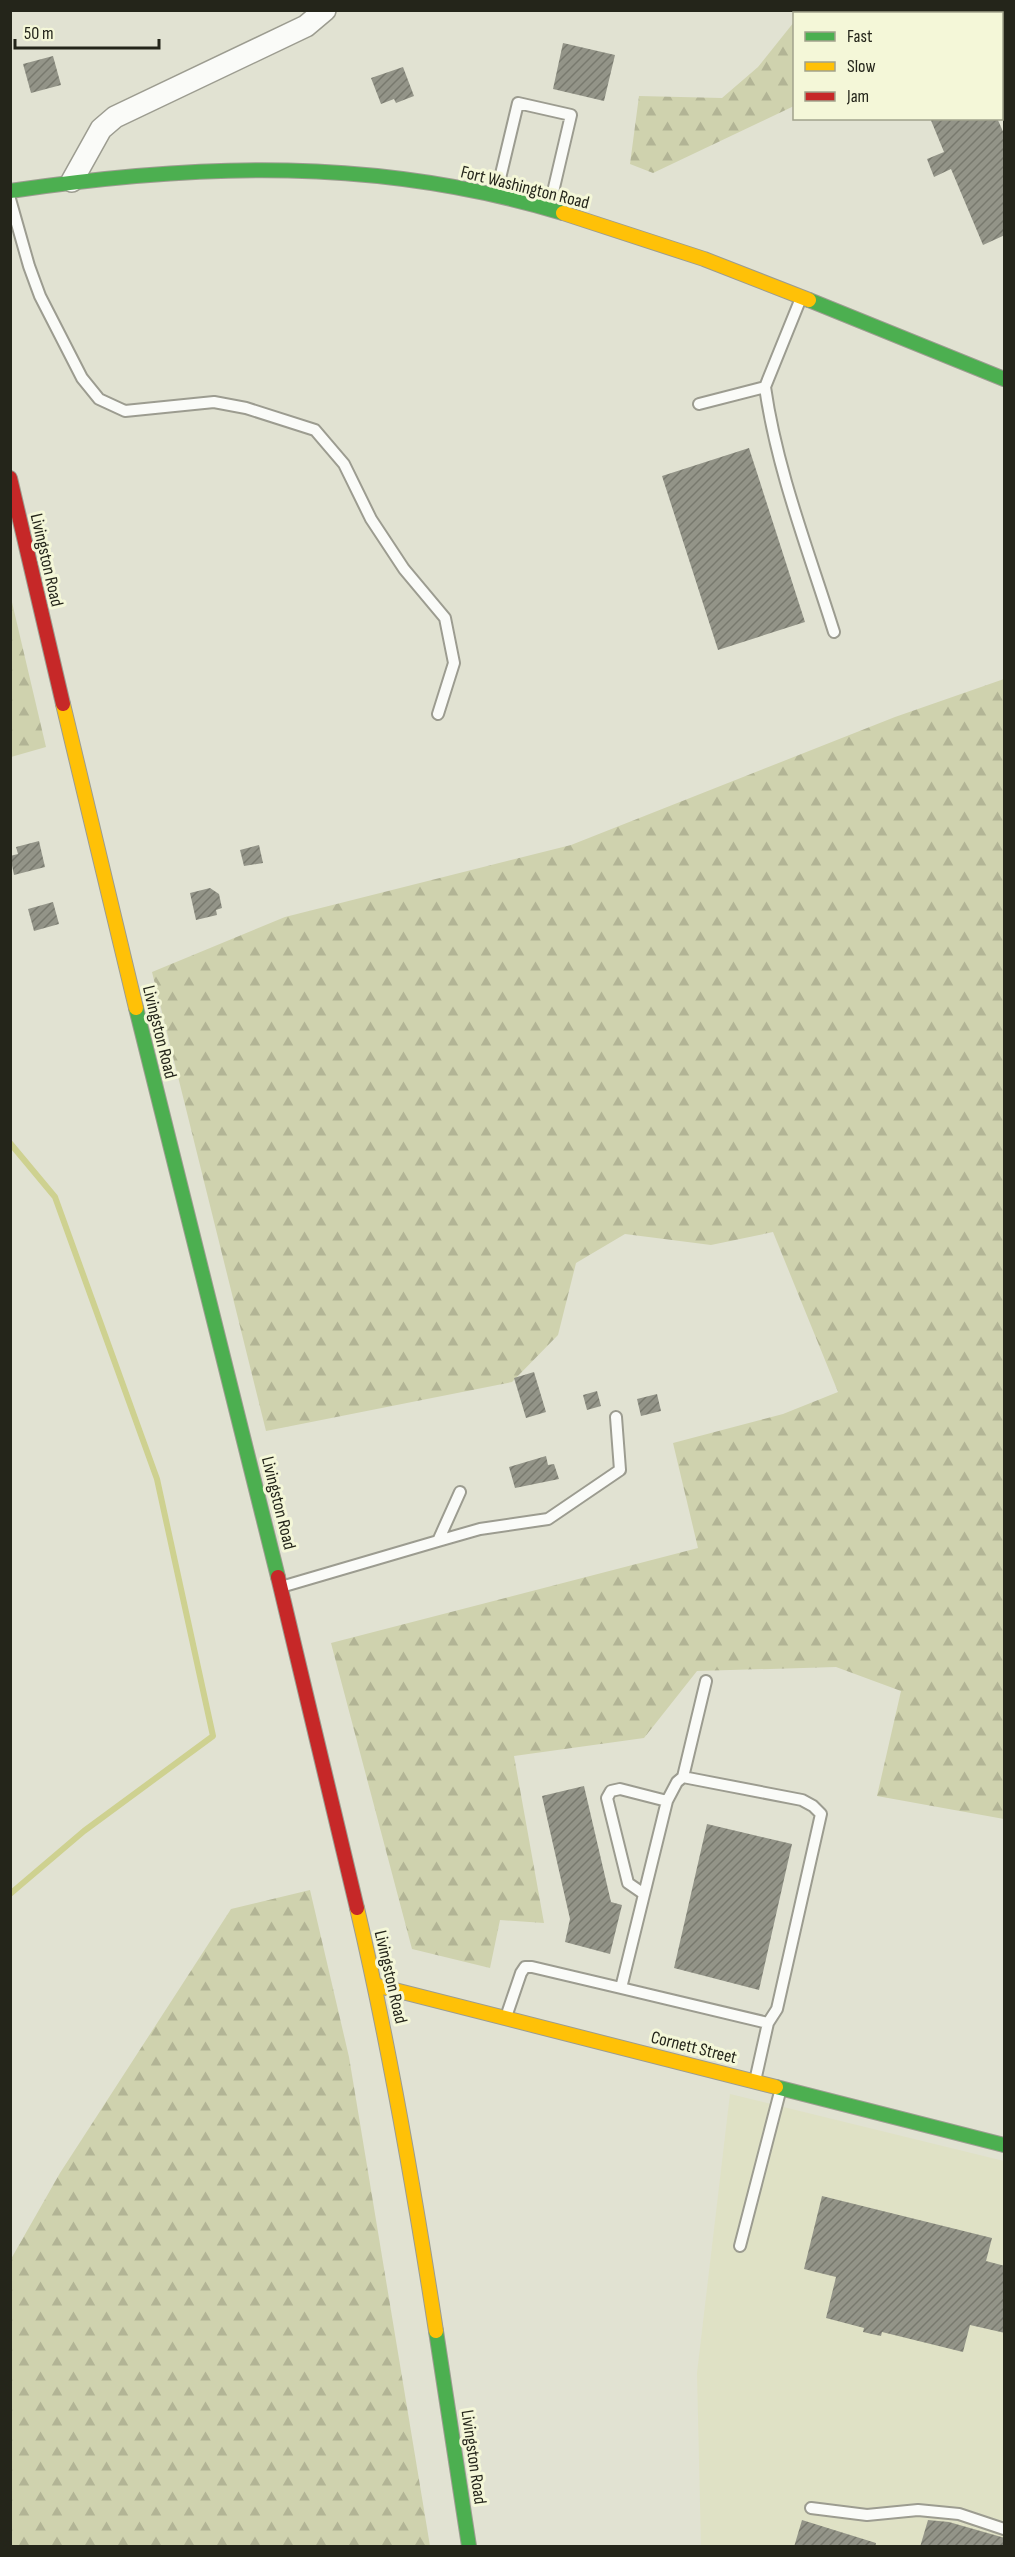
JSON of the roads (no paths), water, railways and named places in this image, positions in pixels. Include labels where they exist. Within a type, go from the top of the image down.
[{"type":"main road","name":"Fort Washington Road","points":[[10,191],[72,181],[188,171],[284,169],[390,177],[496,196],[549,209],[716,264],[1005,379]]},
{"type":"main road","name":"Livingston Road","points":[[10,478],[103,878],[281,1587],[375,1984],[410,2166],[469,2547]]},
{"type":"main road","name":"Cornett Street","points":[[375,1984],[1005,2145]]},
{"type":"street","points":[[72,181],[101,129],[115,117],[306,26],[325,10]]},
{"type":"lane","points":[[496,196],[518,103],[571,115],[549,209]]},
{"type":"lane","points":[[10,199],[39,296],[82,378],[99,399],[125,411],[214,402],[246,408],[315,430],[344,464],[371,519],[404,569],[444,618],[454,663],[438,714]]},
{"type":"lane","points":[[801,298],[765,387],[769,417],[785,477],[834,632]]},
{"type":"lane","points":[[699,404],[765,387]]},
{"type":"lane","points":[[281,1587],[480,1529],[548,1519],[620,1470],[616,1417]]},
{"type":"lane","points":[[438,1541],[460,1492]]},
{"type":"lane","points":[[621,1988],[667,1801],[677,1782],[683,1777],[706,1681]]},
{"type":"lane","points":[[683,1777],[802,1800],[821,1814],[777,2009],[768,2023],[755,2081]]},
{"type":"lane","points":[[645,1894],[628,1883],[607,1798],[611,1791],[620,1789],[667,1801]]},
{"type":"lane","points":[[505,2018],[520,1973],[525,1967],[532,1967],[768,2023]]},
{"type":"lane","points":[[740,2246],[781,2088]]},
{"type":"lane","points":[[811,2508],[867,2515],[918,2510],[959,2514],[1005,2529]]},
{"type":"waterway","points":[[10,1143],[55,1197],[157,1479],[213,1736],[84,1831],[10,1894]]}]
